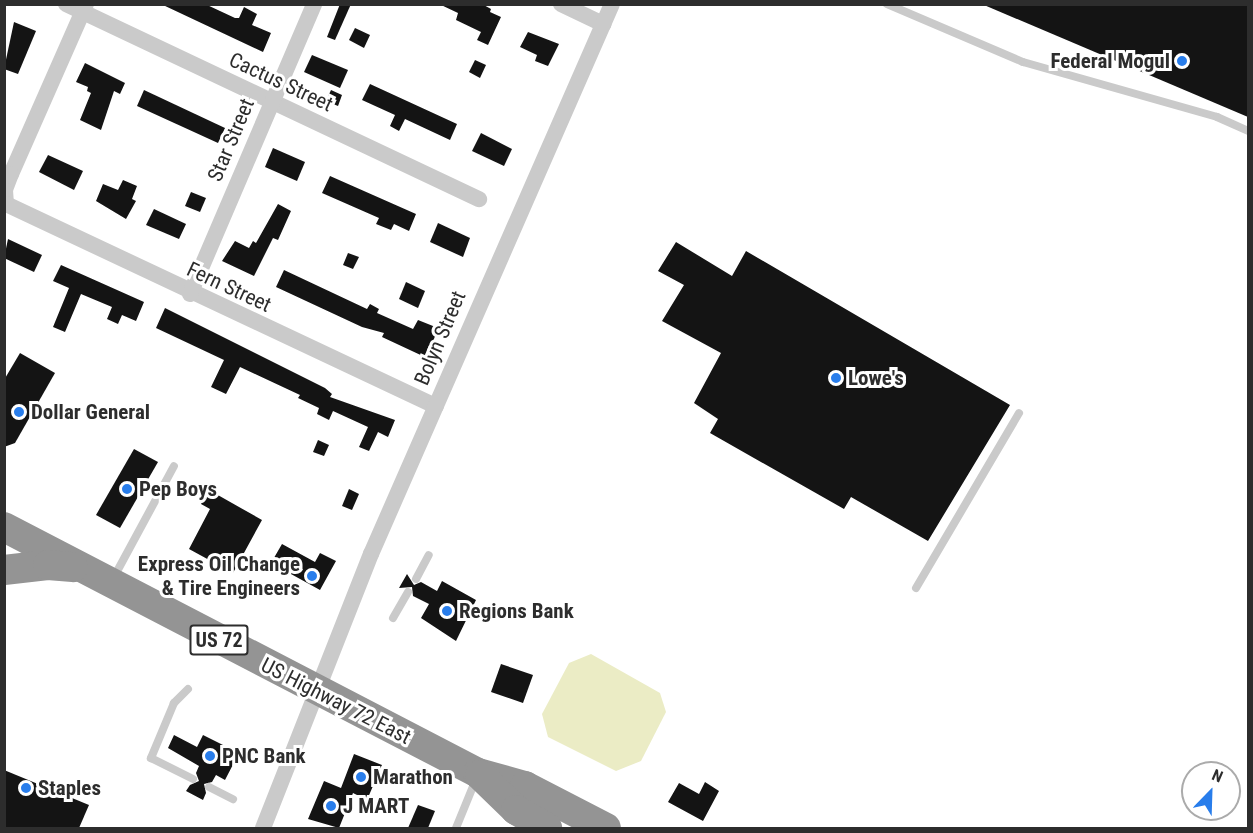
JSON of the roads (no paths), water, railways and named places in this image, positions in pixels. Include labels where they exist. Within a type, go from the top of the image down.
[{"type":"highway","name":"US Highway 72 East","points":[[4,527],[315,692],[478,773],[525,786],[606,828]]},
{"type":"highway","points":[[4,570],[48,565],[80,567]]},
{"type":"highway","name":"US Highway 72 East","points":[[478,773],[516,810],[544,828]]},
{"type":"street","name":"Cactus Street","points":[[66,4],[85,8],[271,103],[479,199]]},
{"type":"street","name":"Star Street","points":[[190,294],[314,4]]},
{"type":"street","points":[[561,4],[603,24]]},
{"type":"street","name":"Bolyn Street","points":[[263,828],[315,692],[436,406],[612,4]]},
{"type":"street","name":"Fern Street","points":[[85,8],[10,174],[5,190],[6,204],[190,294],[436,406]]},
{"type":"lane","points":[[887,4],[1023,62],[1217,117],[1248,131]]},
{"type":"lane","points":[[916,588],[1019,413]]},
{"type":"lane","points":[[111,583],[174,466]]},
{"type":"lane","points":[[416,579],[429,555]]},
{"type":"lane","points":[[393,618],[408,592]]},
{"type":"lane","points":[[188,689],[174,703],[151,758],[193,779]]},
{"type":"lane","points":[[456,828],[478,773]]},
{"type":"lane","points":[[209,787],[232,799]]},
{"type":"place","name":"Federal Mogul","points":[[1182,61]]},
{"type":"place","name":"Lowe's","points":[[836,378]]},
{"type":"place","name":"Dollar General","points":[[19,412]]},
{"type":"place","name":"Pep Boys","points":[[127,489]]},
{"type":"place","name":"Express Oil Change & Tire Engineers","points":[[312,576]]},
{"type":"place","name":"Regions Bank","points":[[447,611]]},
{"type":"place","name":"PNC Bank","points":[[210,756]]},
{"type":"place","name":"Marathon","points":[[361,777]]},
{"type":"place","name":"Staples","points":[[26,788]]},
{"type":"place","name":"J MART","points":[[331,806]]}]
